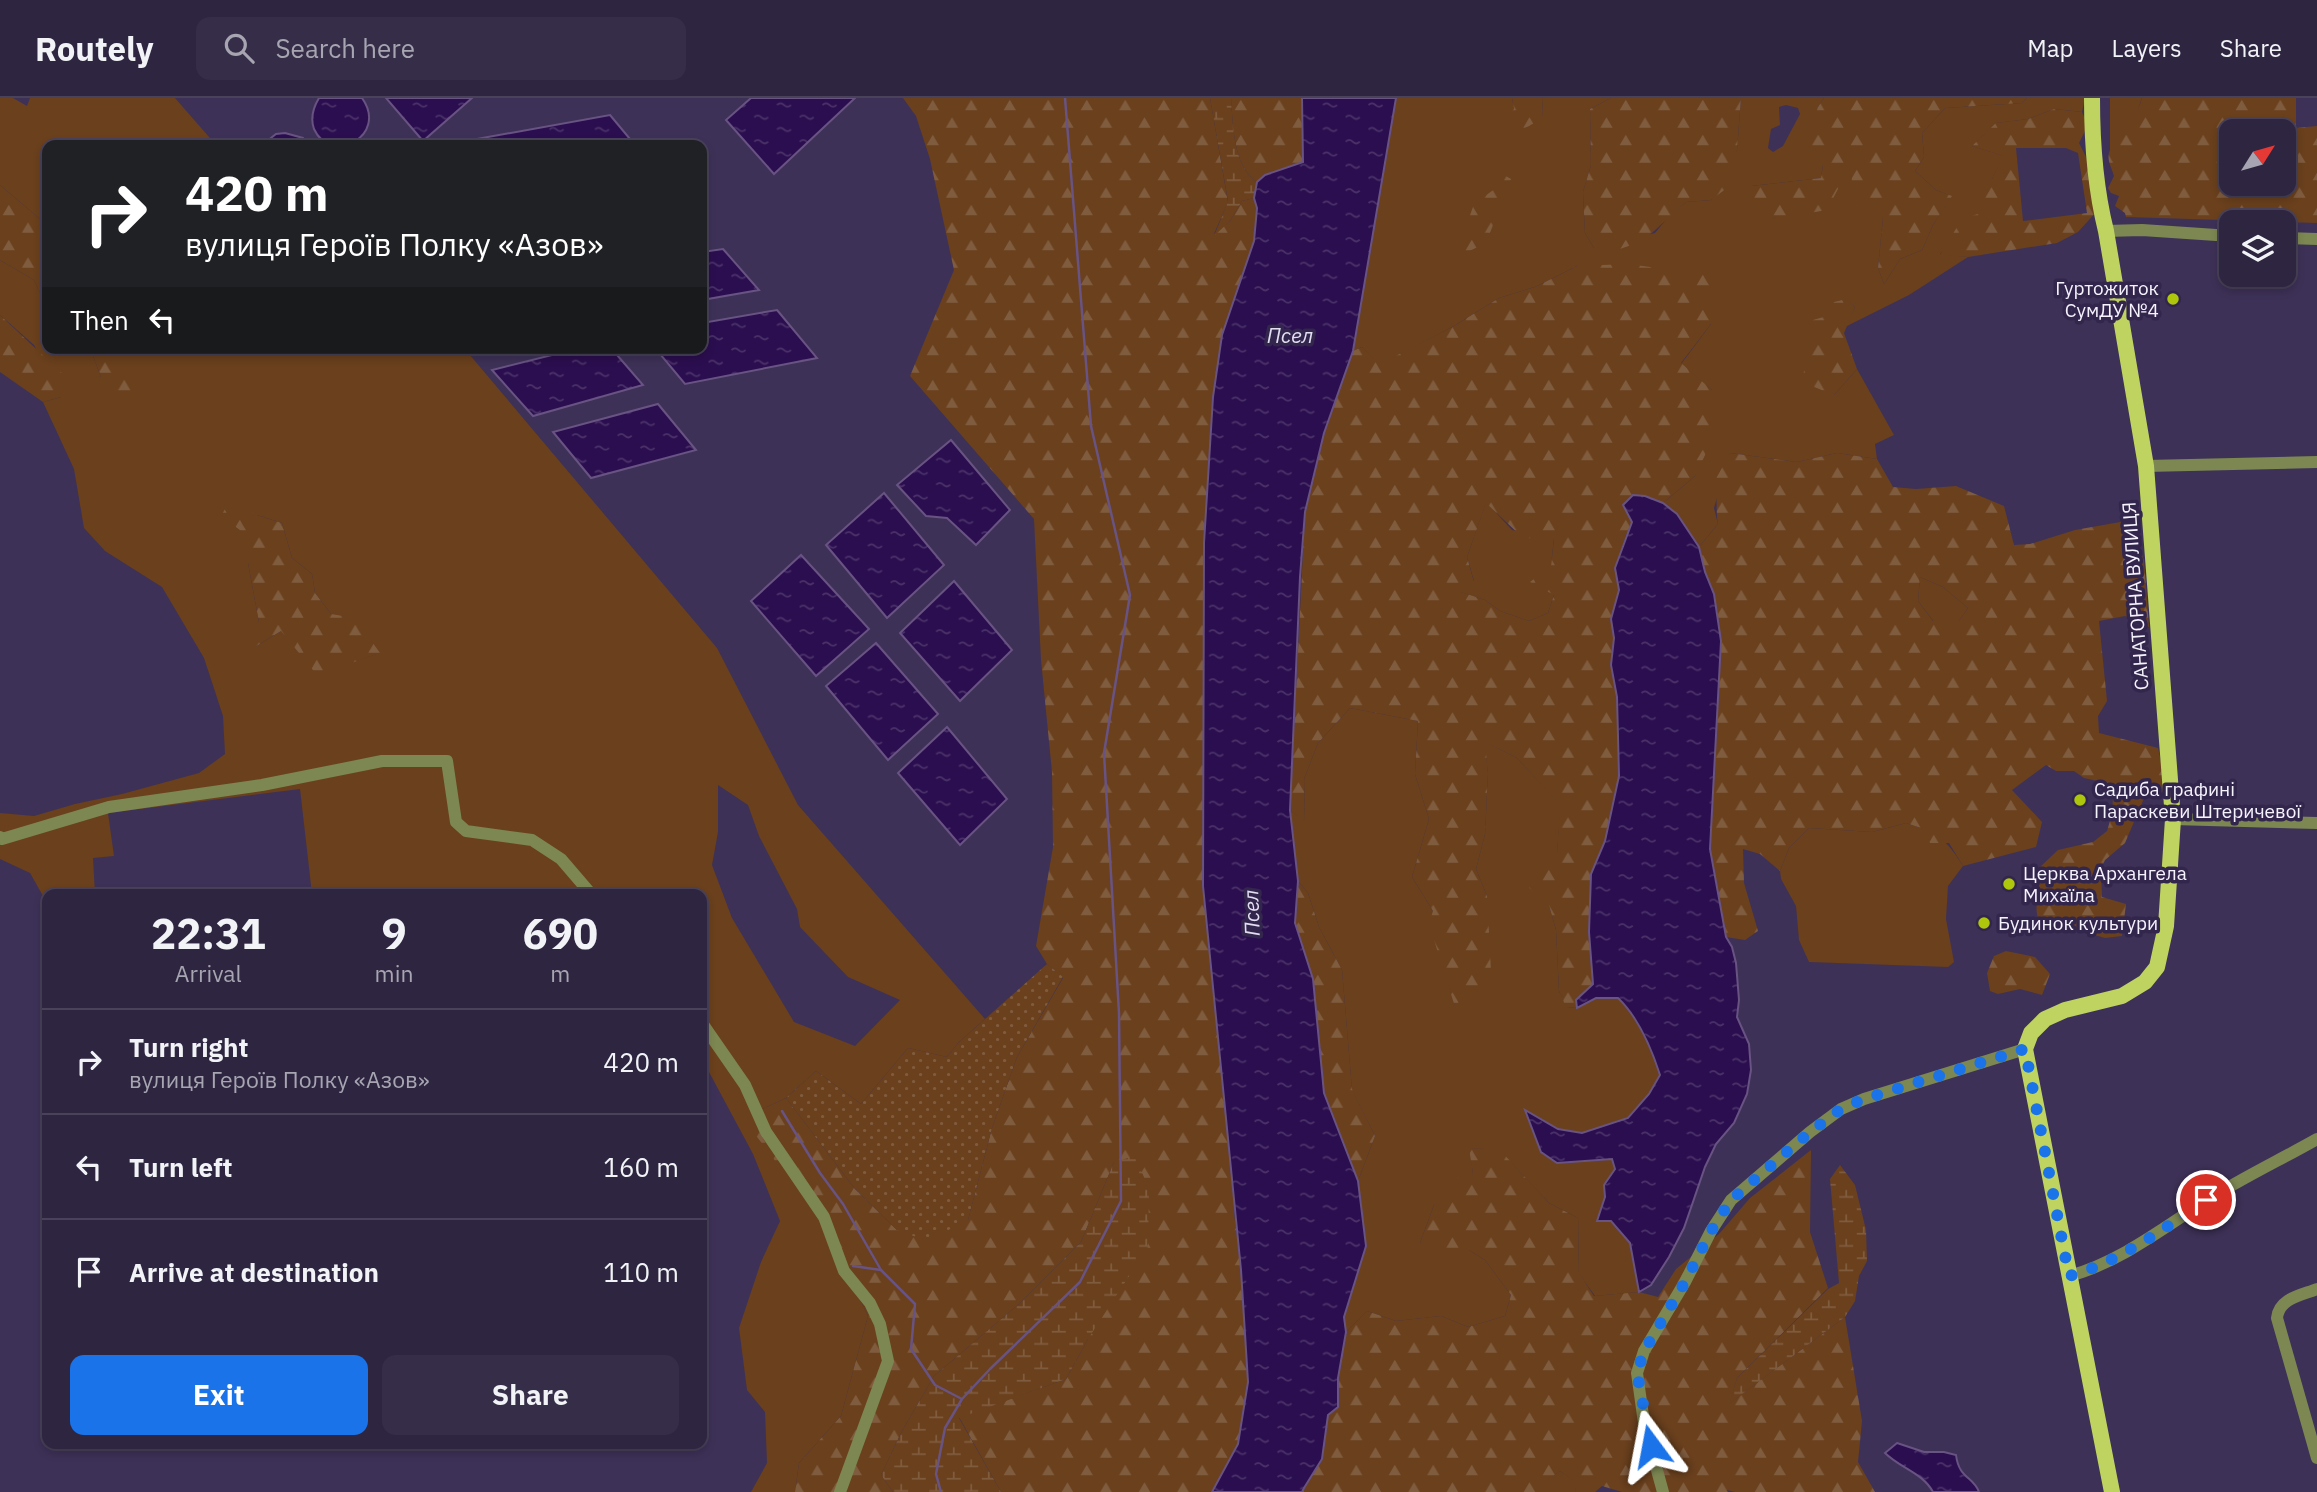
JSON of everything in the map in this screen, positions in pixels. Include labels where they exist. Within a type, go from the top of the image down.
[{"type":"main road","name":"САНАТОРНА ВУЛИЦЯ","points":[[2025,1049],[2031,1033],[2045,1019],[2065,1010],[2122,996],[2145,982],[2157,967],[2166,926],[2173,819],[2146,466],[2106,231],[2097,193],[2092,98]]},
{"type":"main road","points":[[2025,1049],[2112,1492]]},
{"type":"street","points":[[2106,231],[2219,236]]},
{"type":"street","points":[[2296,238],[2317,239]]},
{"type":"street","points":[[2146,466],[2317,462]]},
{"type":"street","points":[[0,837],[2,839],[109,807],[262,785],[382,761],[447,761],[456,822],[466,831],[532,840],[561,859],[587,889]]},
{"type":"street","points":[[2173,819],[2317,823]]},
{"type":"street","points":[[707,1030],[745,1085],[766,1132],[824,1217],[844,1271],[870,1303],[880,1324],[888,1361],[840,1492]]},
{"type":"street","points":[[1663,1492],[1644,1423],[1637,1373],[1644,1351],[1731,1200],[1841,1109],[1864,1099],[2025,1049]]},
{"type":"street","points":[[2069,1276],[2104,1263],[2170,1225],[2206,1200],[2317,1139]]},
{"type":"street","points":[[2317,1289],[2289,1299],[2278,1312],[2277,1318],[2317,1458]]},
{"type":"green space","points":[[0,98],[13,98],[27,106],[30,98],[175,98],[212,140],[42,140],[42,221],[0,185]]},
{"type":"green space","points":[[903,98],[1210,98],[1228,202],[1214,234],[1230,221],[1242,201],[1254,198],[1257,208],[1254,241],[1234,1213],[1241,1270],[1248,1382],[1238,1444],[1212,1492],[1001,1492],[959,1417],[1066,1379],[1088,1339],[1114,1162],[1081,1242],[1020,1303],[934,1376],[902,1431],[881,1475],[893,1492],[795,1492],[799,1463],[841,1416],[868,1316],[827,1229],[751,1129],[758,1111],[786,1098],[855,1189],[897,1230],[968,1220],[992,1128],[1017,1057],[1063,978],[1047,964],[1036,946],[1053,847],[1052,772],[1041,660],[1034,519],[910,376],[954,270],[930,159],[916,116]]},
{"type":"green space","points":[[1210,98],[1231,98],[1239,156],[1249,175],[1257,182],[1254,198],[1242,201],[1230,221],[1214,236],[1228,201]]},
{"type":"green space","points":[[1231,98],[1302,98],[1303,162],[1265,175],[1257,182],[1249,175],[1236,144]]},
{"type":"green space","points":[[1396,98],[1512,98],[1514,109],[1543,117],[1542,98],[1611,98],[1590,109],[1591,165],[1583,192],[1585,233],[1594,248],[1655,233],[1669,216],[1686,202],[1711,200],[1737,150],[1741,98],[1824,98],[1818,107],[1823,165],[1821,178],[1751,186],[1774,219],[1850,164],[1883,218],[1878,268],[1884,284],[1900,259],[1922,250],[1933,225],[1951,196],[1936,190],[1915,171],[1924,157],[1922,133],[1945,108],[2022,103],[2027,98],[2085,98],[2082,112],[2054,109],[2028,119],[1997,123],[1972,146],[2004,156],[1992,179],[1984,212],[1940,254],[1968,257],[1909,295],[1845,327],[1855,307],[1847,300],[1834,395],[1857,369],[1894,435],[1875,444],[1877,459],[1837,453],[1797,462],[1730,453],[1714,508],[1718,524],[1699,547],[1677,514],[1663,503],[1695,476],[1712,390],[1681,364],[1711,324],[1577,266],[1535,287],[1499,298],[1454,326],[1380,365],[1362,347],[1353,351]],"holes":[[[1786,105],[1798,108],[1800,114],[1783,146],[1773,152],[1768,148],[1771,129],[1780,125],[1779,107]]]},
{"type":"green space","points":[[1512,98],[1542,98],[1543,117],[1517,130],[1500,125],[1514,109]]},
{"type":"green space","points":[[1611,98],[1741,98],[1737,150],[1727,188],[1711,200],[1686,202],[1643,241],[1617,250],[1594,248],[1585,233],[1583,192],[1591,165],[1590,109]]},
{"type":"green space","points":[[1824,98],[2027,98],[2022,103],[1945,108],[1922,133],[1924,157],[1915,171],[1936,190],[1952,196],[1933,225],[1922,250],[1900,259],[1884,284],[1878,268],[1883,218],[1855,204],[1850,166],[1827,210],[1774,219],[1739,202],[1751,186],[1821,178],[1823,165],[1804,153],[1818,107]]},
{"type":"green space","points":[[2110,98],[2142,98],[2136,115],[2110,151]]},
{"type":"green space","points":[[2142,98],[2296,98],[2296,119],[2219,119],[2219,196],[2296,196],[2296,128],[2317,126],[2317,223],[2296,222],[2296,210],[2219,210],[2219,220],[2126,217],[2125,213],[2115,206],[2119,196],[2111,193],[2108,188],[2114,176],[2109,156],[2111,147],[2130,122]]},
{"type":"green space","points":[[2054,109],[2082,112],[2088,125],[2079,143],[2088,161],[2097,211],[2078,232],[2057,243],[1968,257],[1940,255],[1962,219],[1984,212],[1979,185],[1992,179],[2003,156],[1972,146],[1996,123],[2028,119]],"holes":[[[2016,148],[2066,148],[2078,153],[2087,213],[2023,221]]]},
{"type":"green space","points":[[1497,171],[1511,179],[1486,243],[1461,255],[1457,252],[1474,204],[1496,188]]},
{"type":"green space","points":[[0,185],[42,221],[42,297],[34,280],[0,260]]},
{"type":"green space","points":[[0,260],[34,280],[42,297],[42,354],[92,354],[101,377],[114,354],[469,354],[717,648],[798,805],[985,1019],[958,1043],[947,1057],[908,1048],[861,1104],[816,1071],[786,1098],[758,1111],[827,1229],[868,1316],[841,1416],[799,1463],[795,1492],[751,1492],[767,1463],[765,1412],[747,1390],[739,1328],[761,1262],[780,1221],[753,1154],[707,1068],[707,889],[311,889],[300,789],[108,813],[114,856],[93,858],[95,889],[42,889],[42,894],[30,873],[0,859],[0,813],[34,816],[122,794],[199,773],[225,754],[223,716],[204,658],[162,587],[105,551],[84,528],[74,469],[43,402],[61,397],[34,345],[0,315]],"holes":[[[257,515],[282,523],[292,558],[312,574],[315,593],[331,614],[379,653],[350,663],[281,631],[255,647],[259,622],[248,563],[248,536]],[[718,785],[748,805],[759,836],[797,909],[800,927],[848,977],[900,1000],[855,1046],[794,1022],[732,918],[712,865],[718,832]]]},
{"type":"green space","points":[[1628,264],[1709,275],[1711,324],[1681,363],[1712,390],[1717,430],[1695,476],[1663,503],[1645,496],[1626,535],[1615,568],[1619,590],[1611,619],[1614,638],[1611,665],[1617,697],[1619,776],[1605,841],[1591,874],[1589,932],[1593,984],[1577,1000],[1577,1008],[1566,1007],[1559,991],[1556,930],[1549,905],[1520,880],[1542,856],[1557,852],[1560,805],[1517,758],[1485,742],[1488,773],[1485,834],[1476,869],[1487,896],[1492,990],[1456,1010],[1429,924],[1433,911],[1412,877],[1429,819],[1415,774],[1418,721],[1350,708],[1318,743],[1304,779],[1305,822],[1290,810],[1305,512],[1324,433],[1353,351],[1362,347],[1380,364],[1454,326],[1499,298],[1535,287],[1577,266]],"holes":[[[1486,503],[1523,538],[1554,539],[1551,566],[1530,582],[1554,595],[1548,613],[1529,621],[1500,611],[1485,600],[1461,592],[1474,582],[1467,557]]]},
{"type":"green space","points":[[1847,299],[1855,307],[1844,333],[1857,369],[1834,395],[1802,382],[1813,320],[1827,316],[1834,302]]},
{"type":"green space","points":[[0,315],[65,376],[61,397],[43,402],[0,372]]},
{"type":"green space","points":[[92,354],[114,354],[142,378],[127,401],[101,377]]},
{"type":"green space","points":[[1730,453],[1797,462],[1837,453],[1877,459],[1893,487],[1916,489],[1956,486],[2004,506],[2014,545],[2030,544],[2075,530],[2126,521],[2144,560],[2149,627],[2125,616],[2099,621],[2107,701],[2098,716],[2099,733],[2158,748],[2164,775],[2162,793],[2145,796],[2125,843],[2105,860],[2101,869],[2102,897],[2126,904],[2122,936],[2105,938],[2038,918],[2034,883],[2040,867],[2058,850],[2093,842],[2107,831],[2113,797],[2102,782],[2084,778],[2074,771],[2056,771],[2046,765],[2012,790],[2042,822],[2036,847],[1963,866],[1949,843],[1930,843],[1921,828],[1906,823],[1872,832],[1809,828],[1789,848],[1780,871],[1760,854],[1743,849],[1744,883],[1758,931],[1745,940],[1726,937],[1710,849],[1721,641],[1714,594],[1699,547],[1718,524],[1713,484]],"holes":[[[1920,577],[1943,587],[1968,608],[1959,621],[1933,621],[1918,601]]]},
{"type":"green space","points":[[231,499],[257,515],[282,523],[292,558],[312,574],[315,593],[331,614],[355,618],[380,653],[317,675],[281,631],[255,647],[245,630],[259,622],[248,563],[248,536],[221,516]]},
{"type":"green space","points":[[1486,502],[1512,530],[1554,538],[1551,566],[1554,595],[1548,613],[1529,621],[1500,611],[1485,600],[1460,592],[1474,581],[1467,557]]},
{"type":"green space","points":[[1920,577],[1943,587],[1968,608],[1959,621],[1934,622],[1918,601]]},
{"type":"green space","points":[[1350,708],[1418,721],[1415,774],[1429,819],[1412,877],[1433,911],[1456,1009],[1487,896],[1476,869],[1485,834],[1488,773],[1484,741],[1517,758],[1561,805],[1549,905],[1556,930],[1559,991],[1567,1007],[1577,1008],[1596,998],[1618,998],[1644,1034],[1660,1075],[1649,1094],[1628,1118],[1582,1133],[1558,1129],[1525,1111],[1612,1159],[1615,1169],[1604,1185],[1605,1197],[1598,1220],[1611,1221],[1630,1243],[1639,1292],[1595,1296],[1579,1274],[1578,1218],[1549,1203],[1499,1150],[1470,1148],[1473,1174],[1434,1205],[1420,1243],[1469,1250],[1485,1260],[1511,1295],[1505,1316],[1468,1327],[1441,1316],[1396,1321],[1367,1311],[1346,1332],[1344,1317],[1366,1246],[1358,1181],[1375,1136],[1352,1090],[1342,970],[1319,927],[1308,893],[1298,881],[1290,810],[1305,821],[1304,779],[1318,743]]},
{"type":"green space","points":[[1906,823],[1940,838],[1963,866],[1948,886],[1946,919],[1954,962],[1948,967],[1809,962],[1799,940],[1796,906],[1781,879],[1780,871],[1789,848],[1809,828],[1872,832]]},
{"type":"green space","points":[[1298,881],[1308,893],[1319,927],[1342,970],[1352,1089],[1375,1136],[1358,1181],[1324,1093],[1313,979],[1295,923]]},
{"type":"green space","points":[[2006,951],[2035,957],[2050,974],[2042,995],[2020,989],[1998,994],[1990,991],[1987,973],[1994,956]]},
{"type":"green space","points":[[1047,964],[1063,977],[1017,1057],[992,1128],[968,1220],[927,1241],[897,1230],[855,1189],[786,1098],[816,1071],[861,1104],[908,1048],[947,1057],[958,1043]]},
{"type":"green space","points":[[1469,1148],[1499,1149],[1549,1203],[1578,1218],[1579,1273],[1594,1296],[1639,1292],[1658,1297],[1676,1269],[1719,1234],[1750,1198],[1811,1150],[1810,1232],[1828,1288],[1737,1378],[1730,1403],[1845,1317],[1862,1421],[1858,1462],[1875,1492],[1622,1492],[1602,1486],[1595,1492],[1576,1492],[1573,1480],[1560,1471],[1548,1480],[1548,1492],[1302,1492],[1322,1459],[1328,1415],[1338,1407],[1338,1378],[1346,1332],[1367,1311],[1396,1321],[1441,1316],[1468,1327],[1505,1316],[1511,1295],[1485,1260],[1469,1250],[1443,1258],[1420,1243],[1434,1205],[1449,1180],[1473,1174]]},
{"type":"green space","points":[[1135,1156],[1149,1189],[1148,1247],[1088,1339],[1066,1379],[959,1418],[1001,1492],[893,1492],[881,1475],[902,1431],[934,1376],[1020,1303],[1081,1242],[1114,1162]]},
{"type":"green space","points":[[1840,1165],[1855,1185],[1866,1230],[1867,1261],[1859,1276],[1855,1301],[1845,1317],[1729,1404],[1737,1378],[1828,1289],[1839,1283],[1830,1179]]},
{"type":"green space","points":[[1560,1471],[1574,1480],[1576,1492],[1548,1492],[1547,1480]]},
{"type":"water","points":[[319,98],[362,98],[368,112],[368,124],[356,140],[322,140],[314,129],[314,109]]},
{"type":"water","points":[[386,98],[472,98],[424,140]]},
{"type":"water","points":[[751,98],[855,98],[774,174],[726,120]]},
{"type":"water","name":"Псел","points":[[1302,98],[1396,98],[1353,351],[1324,433],[1305,512],[1290,810],[1298,881],[1295,923],[1313,979],[1324,1093],[1358,1181],[1366,1246],[1344,1317],[1346,1332],[1338,1378],[1338,1407],[1328,1415],[1322,1459],[1302,1492],[1212,1492],[1238,1444],[1248,1382],[1241,1270],[1203,886],[1204,543],[1213,397],[1222,335],[1254,241],[1257,208],[1254,198],[1257,182],[1265,175],[1303,162]]},
{"type":"water","points":[[610,115],[631,140],[478,140]]},
{"type":"water","points":[[285,133],[305,140],[268,140],[276,134]]},
{"type":"water","points":[[723,249],[759,290],[707,299],[707,251]]},
{"type":"water","points":[[777,310],[817,358],[685,384],[660,354],[707,354],[707,322]]},
{"type":"water","points":[[556,354],[616,354],[643,385],[533,416],[492,370]]},
{"type":"water","points":[[658,404],[696,450],[591,478],[553,432]]},
{"type":"water","points":[[951,440],[1010,510],[976,545],[947,518],[926,516],[897,485]]},
{"type":"water","points":[[884,493],[944,565],[887,618],[826,545]]},
{"type":"water","points":[[1633,495],[1645,496],[1663,503],[1677,514],[1699,547],[1714,594],[1721,641],[1710,849],[1726,937],[1736,963],[1739,1000],[1737,1017],[1749,1044],[1751,1070],[1747,1094],[1734,1123],[1716,1144],[1705,1167],[1684,1228],[1651,1285],[1639,1292],[1630,1243],[1611,1221],[1597,1221],[1605,1197],[1604,1185],[1615,1169],[1612,1159],[1557,1163],[1541,1152],[1525,1110],[1558,1129],[1582,1133],[1628,1118],[1649,1094],[1660,1075],[1644,1034],[1618,998],[1596,998],[1577,1008],[1576,1000],[1593,984],[1589,932],[1591,874],[1605,841],[1619,776],[1617,697],[1611,665],[1614,638],[1611,619],[1619,590],[1615,568],[1632,522],[1623,505]]},
{"type":"water","points":[[801,555],[869,629],[816,676],[751,601]]},
{"type":"water","points":[[954,581],[1012,650],[960,701],[900,633]]},
{"type":"water","points":[[876,643],[938,714],[888,760],[826,686]]},
{"type":"water","points":[[947,727],[1007,799],[960,845],[898,773]]},
{"type":"water","points":[[1897,1443],[1924,1452],[1956,1455],[1960,1469],[1979,1492],[1933,1492],[1917,1475],[1885,1453]]},
{"type":"waterway","points":[[962,1399],[1080,1282],[1121,1201],[1119,1013],[1104,753],[1130,595],[1091,426],[1065,98]]},
{"type":"waterway","points":[[782,1111],[820,1173],[843,1204],[881,1270],[915,1304],[911,1349],[935,1385],[962,1399],[945,1428],[936,1474],[941,1492]]},
{"type":"waterway","points":[[853,1266],[881,1270]]},
{"type":"place","name":"Гуртожиток СумДУ №4","points":[[2173,299]]},
{"type":"place","name":"Садиба графині Параскеви Штеричевої","points":[[2080,800]]},
{"type":"place","name":"Церква Архангела Михаїла","points":[[2009,884]]},
{"type":"place","name":"Будинок культури","points":[[1984,923]]},
{"type":"route","points":[[1651,1446],[1644,1423],[1637,1373],[1644,1351],[1685,1282],[1711,1231],[1731,1200],[1841,1109],[1864,1099],[2025,1049],[2069,1276],[2104,1263],[2170,1225],[2206,1200]]}]
